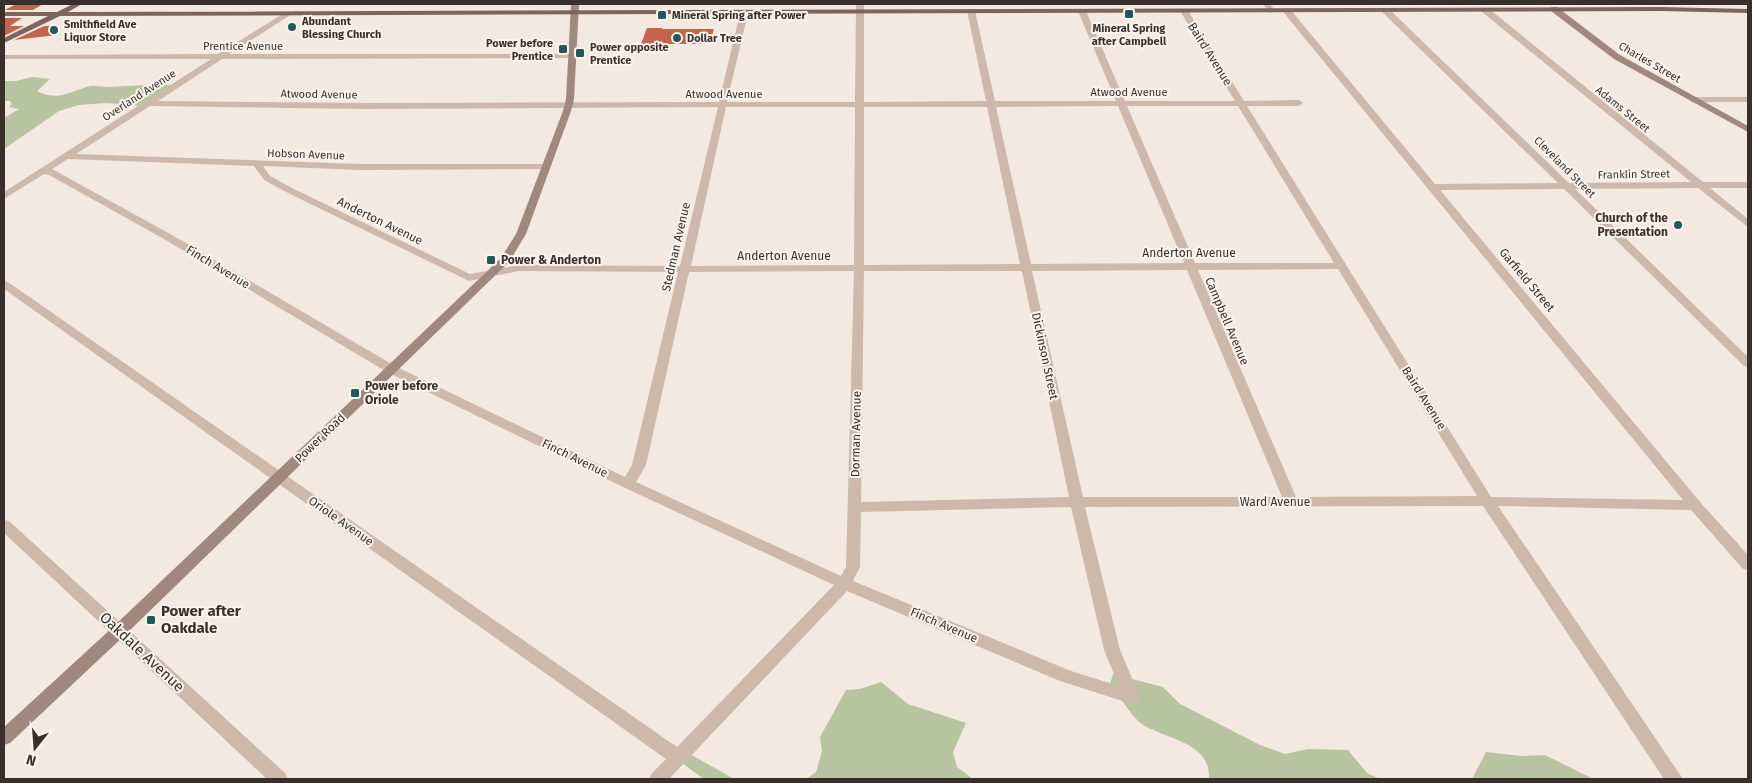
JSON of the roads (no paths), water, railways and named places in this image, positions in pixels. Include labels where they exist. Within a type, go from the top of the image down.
[{"type":"main road","points":[[4,41],[78,4]]},
{"type":"main road","points":[[4,14],[286,14],[574,8],[744,13],[860,8],[972,12],[1485,10],[1551,6],[1748,11]]},
{"type":"main road","name":"Charles Street","points":[[1551,6],[1617,57],[1748,129]]},
{"type":"main road","name":"Power Road","points":[[4,738],[119,631],[493,273],[512,250],[521,234],[569,105],[574,8]]},
{"type":"street","points":[[1266,4],[1272,11]]},
{"type":"street","name":"Dorman Avenue","points":[[658,779],[845,583],[853,567],[859,268],[858,105],[860,8]]},
{"type":"street","name":"Cleveland Street","points":[[1385,10],[1748,363]]},
{"type":"street","name":"Adams Street","points":[[1485,10],[1748,224]]},
{"type":"street","name":"Campbell Avenue","points":[[1082,11],[1291,502]]},
{"type":"street","name":"Baird Avenue","points":[[1184,11],[1488,503],[1674,779]]},
{"type":"street","name":"Garfield Street","points":[[1287,11],[1695,505],[1748,565]]},
{"type":"street","name":"Dickinson Street","points":[[972,12],[1077,502],[1112,650],[1132,697]]},
{"type":"street","name":"Stedman Avenue","points":[[628,484],[639,465],[744,13]]},
{"type":"street","name":"Overland Avenue","points":[[4,196],[286,14]]},
{"type":"street","name":"Prentice Avenue","points":[[4,57],[572,56]]},
{"type":"street","points":[[1694,100],[1748,100]]},
{"type":"street","name":"Atwood Avenue","points":[[149,102],[364,106],[1299,103]]},
{"type":"street","name":"Hobson Avenue","points":[[65,156],[360,167],[547,166]]},
{"type":"street","name":"Anderton Avenue","points":[[257,164],[267,178],[291,191],[469,278],[518,268],[1342,266]]},
{"type":"street","name":"Finch Avenue","points":[[42,171],[52,172],[391,369],[628,484],[845,583],[1066,676],[1132,697]]},
{"type":"street","name":"Franklin Street","points":[[1431,186],[1748,185]]},
{"type":"street","name":"Oriole Avenue","points":[[4,284],[679,758]]},
{"type":"street","name":"Ward Avenue","points":[[854,507],[1077,502],[1464,501],[1488,503],[1695,505]]},
{"type":"street","name":"Oakdale Avenue","points":[[4,526],[280,779]]},
{"type":"place","name":"Mineral Spring after Campbell","points":[[1129,14]]},
{"type":"place","name":"Mineral Spring after Power","points":[[662,15]]},
{"type":"place","name":"Abundant Blessing Church","points":[[292,27]]},
{"type":"place","name":"Smithfield Ave Liquor Store","points":[[54,30]]},
{"type":"place","name":"Dollar Tree","points":[[677,38]]},
{"type":"place","name":"Power before Prentice","points":[[563,49]]},
{"type":"place","name":"Power opposite Prentice","points":[[580,53]]},
{"type":"place","name":"Church of the Presentation","points":[[1678,225]]},
{"type":"place","name":"Power & Anderton","points":[[491,260]]},
{"type":"place","name":"Power before Oriole","points":[[355,393]]},
{"type":"place","name":"Power after Oakdale","points":[[151,620]]}]
